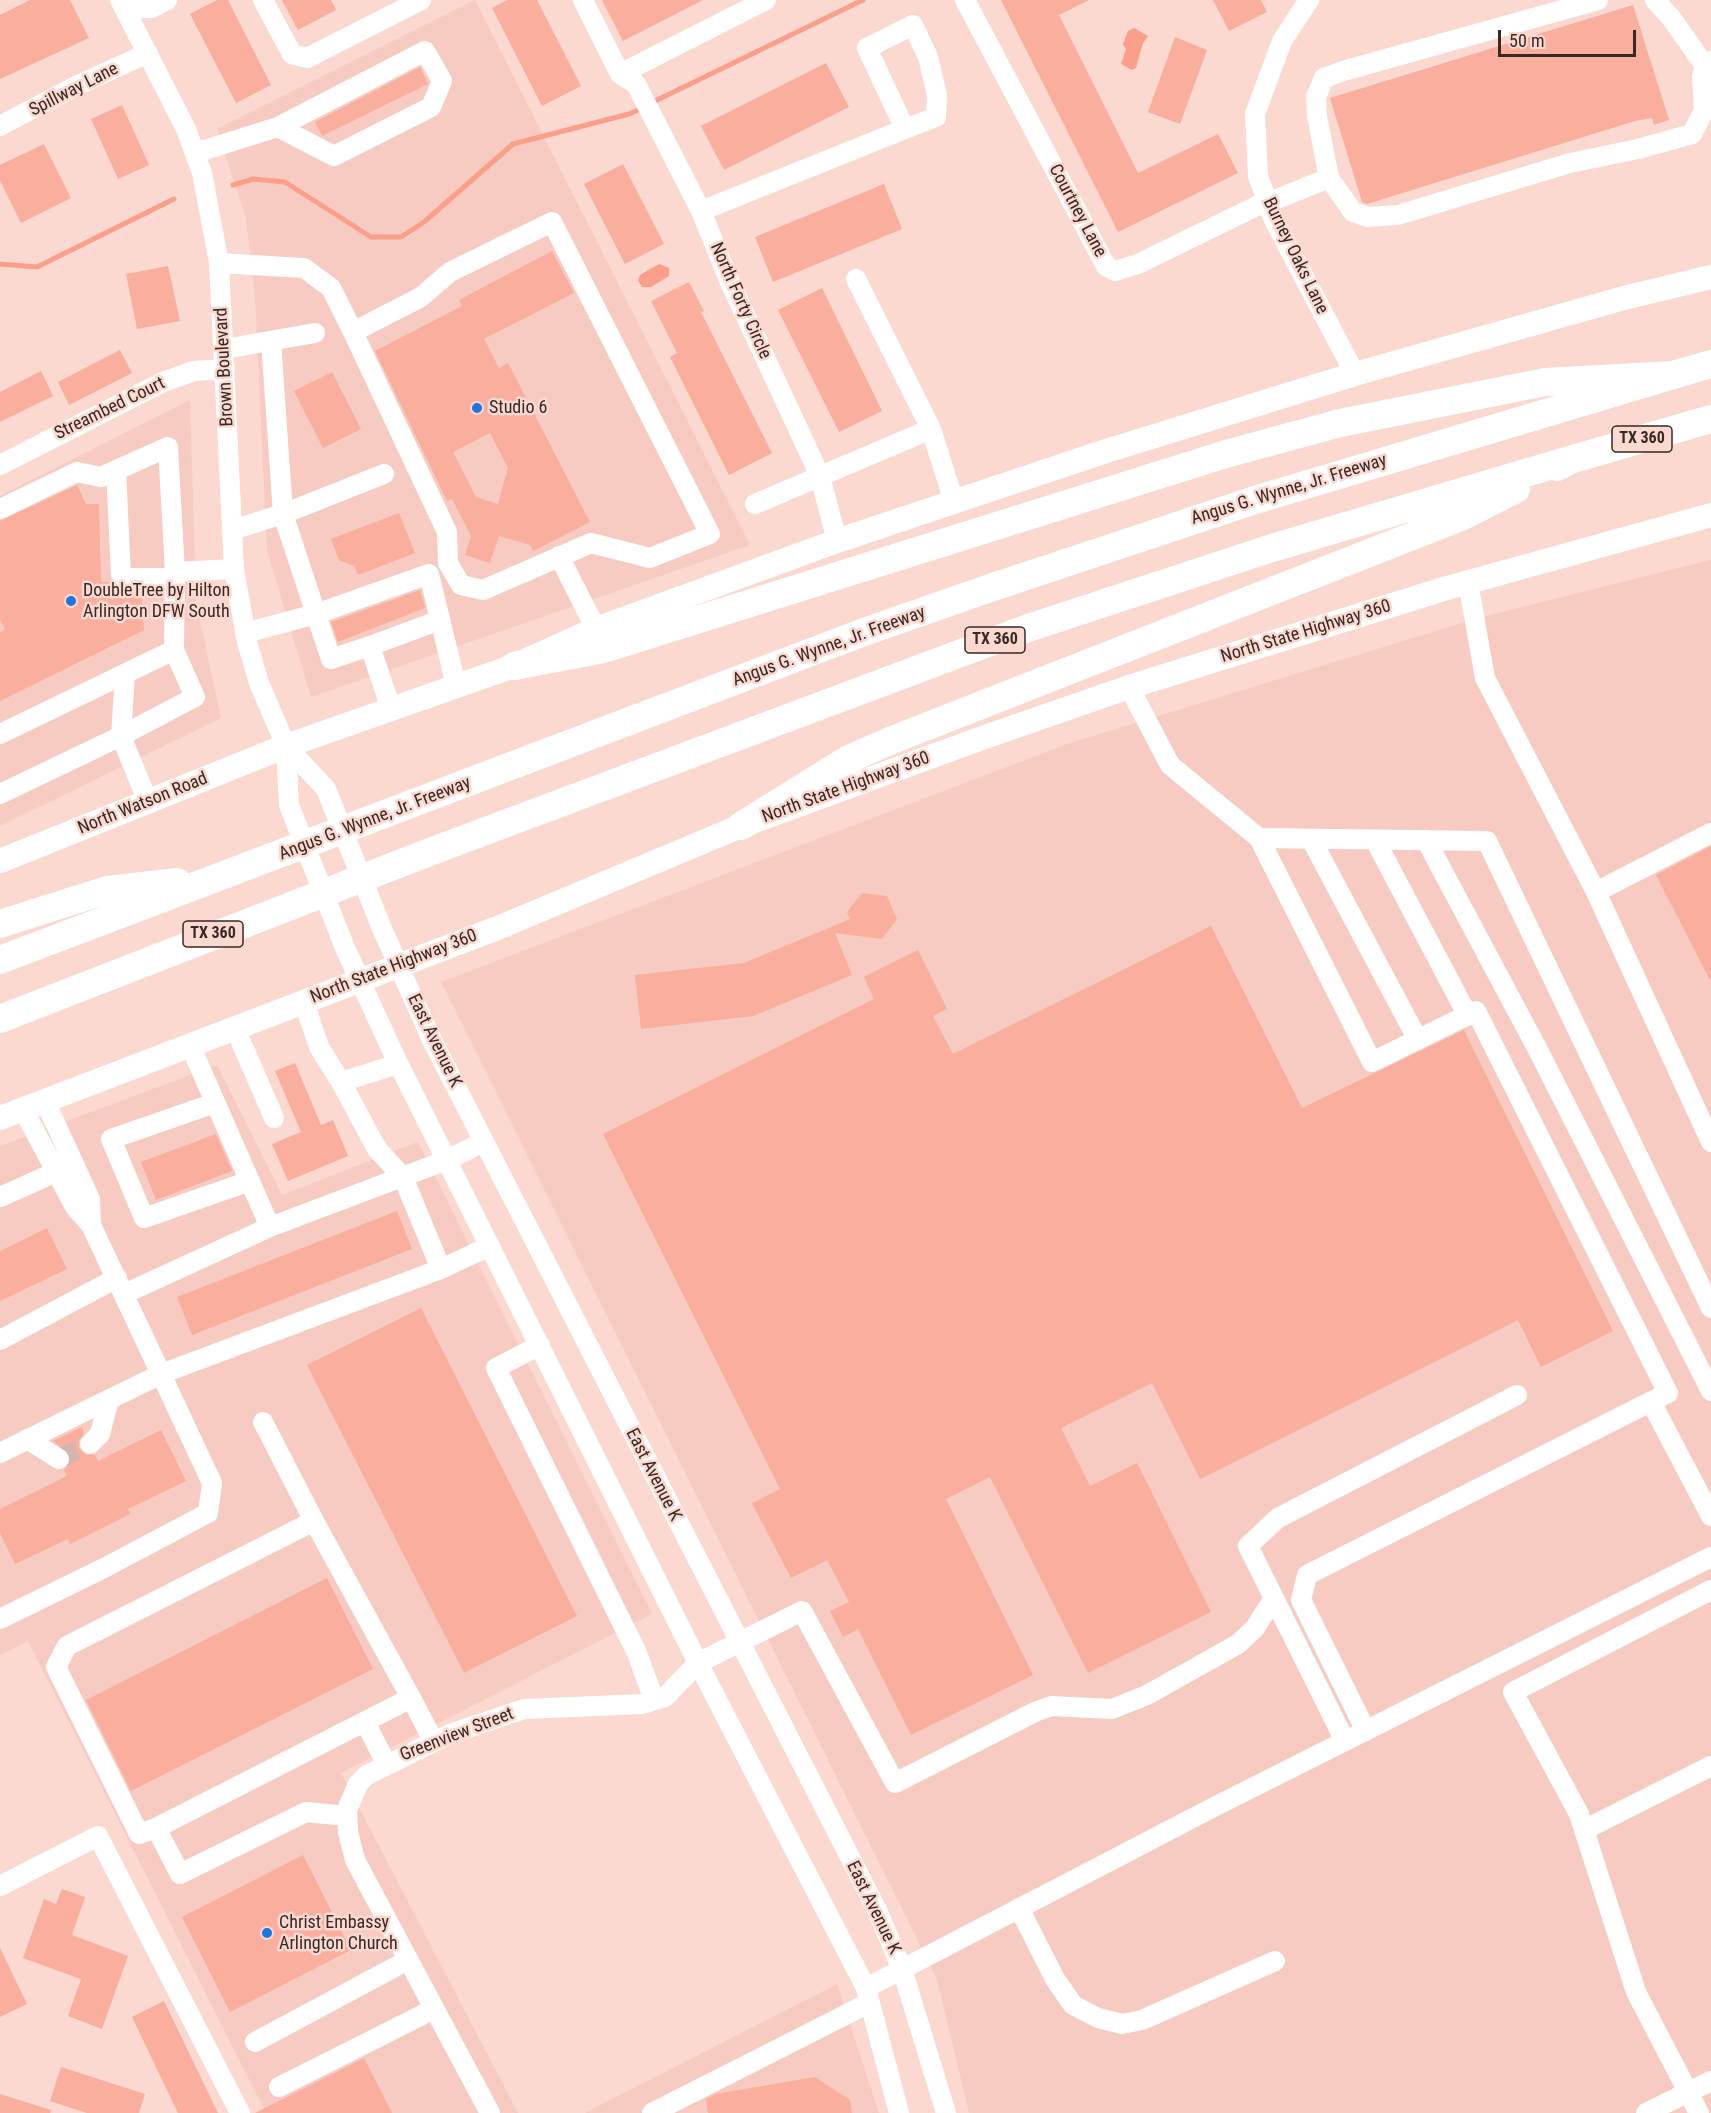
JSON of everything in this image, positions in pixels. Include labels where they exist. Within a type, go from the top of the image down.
[{"type":"highway","points":[[514,666],[604,649],[1226,454],[1340,423],[1545,381],[1673,375],[1711,364]]},
{"type":"highway","name":"Angus G. Wynne, Jr. Freeway","points":[[0,960],[864,632],[1266,496],[1673,375]]},
{"type":"highway","name":"TX 360","points":[[0,1018],[427,853],[1028,628],[1272,548],[1711,419]]},
{"type":"highway","points":[[741,826],[849,759],[892,740],[1461,517],[1573,459]]},
{"type":"highway","points":[[0,924],[107,890],[224,876]]},
{"type":"main road","points":[[286,746],[514,666],[596,629],[837,541],[1103,452],[1355,374],[1624,298],[1708,279]]},
{"type":"main road","name":"North State Highway 360","points":[[0,1118],[399,966],[593,889],[741,826],[1129,687],[1468,582],[1711,515]]},
{"type":"main road","name":"North Watson Road","points":[[0,861],[286,746]]},
{"type":"street","points":[[125,3],[151,8],[167,0]]},
{"type":"street","points":[[263,0],[292,54],[307,58],[422,0]]},
{"type":"street","name":"North Forty Circle","points":[[583,0],[663,135],[700,211],[729,280],[820,476],[837,541]]},
{"type":"street","points":[[628,79],[766,0]]},
{"type":"street","name":"Courtney Lane","points":[[965,0],[1106,266],[1116,271],[1138,264],[1267,202],[1329,178]]},
{"type":"street","name":"Burney Oaks Lane","points":[[1308,0],[1282,41],[1255,114],[1257,176],[1267,202],[1355,374]]},
{"type":"street","points":[[1598,0],[1342,71],[1324,78],[1317,97],[1317,116],[1329,178],[1353,212],[1368,217],[1398,215],[1570,163],[1638,149],[1692,134],[1704,111],[1702,77],[1708,63],[1654,0]]},
{"type":"street","name":"Brown Boulevard","points":[[125,3],[186,129],[202,173],[219,262],[234,569],[245,633],[259,684],[286,746]]},
{"type":"street","points":[[700,211],[936,117],[937,95],[928,57],[913,25],[867,48],[905,129]]},
{"type":"street","points":[[195,153],[278,127],[425,51],[442,81],[431,108],[334,156],[278,127]]},
{"type":"street","name":"Spillway Lane","points":[[0,126],[78,85],[148,53]]},
{"type":"street","points":[[219,262],[304,268],[331,288],[447,532],[448,563],[461,585],[483,590],[591,543],[650,558],[710,534],[552,222],[450,272],[421,297],[353,332]]},
{"type":"street","points":[[856,279],[931,429],[954,502]]},
{"type":"street","name":"Streambed Court","points":[[0,465],[163,382],[271,341],[315,333]]},
{"type":"street","points":[[271,341],[283,514],[331,659],[440,620]]},
{"type":"street","points":[[755,504],[931,429]]},
{"type":"street","points":[[0,508],[77,472],[101,477],[168,447],[175,575],[174,650],[195,698],[0,794]]},
{"type":"street","points":[[117,470],[121,575],[123,578],[234,569]]},
{"type":"street","points":[[232,530],[283,514],[384,474]]},
{"type":"street","points":[[559,556],[596,629]]},
{"type":"street","points":[[245,633],[316,614],[429,574],[456,685]]},
{"type":"street","points":[[1468,582],[1485,678],[1596,892],[1711,1142]]},
{"type":"street","points":[[370,646],[391,709]]},
{"type":"street","points":[[0,734],[174,650]]},
{"type":"street","points":[[125,674],[121,736],[148,802]]},
{"type":"street","points":[[1129,687],[1170,765],[1259,838],[1372,1062],[1476,1011],[1668,1393],[1307,1575],[1301,1600],[1366,1731]]},
{"type":"street","points":[[286,746],[289,805],[345,948],[398,1064],[698,1663],[868,1996],[899,2113]]},
{"type":"street","name":"East Avenue K","points":[[286,746],[326,789],[383,932],[432,1040],[877,1910],[902,1969],[946,2113]]},
{"type":"street","points":[[1596,892],[1711,832]]},
{"type":"street","points":[[1259,838],[1486,842],[1711,1308]]},
{"type":"street","points":[[1311,839],[1418,1040]]},
{"type":"street","points":[[1375,840],[1468,1016]]},
{"type":"street","points":[[1426,840],[1538,1050],[1711,1391]]},
{"type":"street","points":[[304,1002],[319,1047],[341,1082],[377,1149],[403,1177],[441,1269]]},
{"type":"street","points":[[235,1028],[274,1119]]},
{"type":"street","points":[[190,1045],[270,1227]]},
{"type":"street","points":[[341,1082],[398,1064]]},
{"type":"street","points":[[215,1103],[111,1139],[144,1218],[250,1181]]},
{"type":"street","points":[[0,1619],[208,1513],[212,1482],[92,1225],[75,1207],[56,1172],[34,1105]]},
{"type":"street","points":[[34,1105],[90,1199],[92,1225]]},
{"type":"street","points":[[0,1340],[121,1286],[447,1160],[483,1142]]},
{"type":"street","points":[[0,1197],[56,1172]]},
{"type":"street","points":[[0,1453],[160,1374],[441,1269],[490,1246]]},
{"type":"street","points":[[540,1345],[496,1368],[637,1653],[654,1700]]},
{"type":"street","points":[[1345,1741],[1248,1546],[1278,1518],[1517,1395]]},
{"type":"street","points":[[90,1444],[100,1434],[109,1399]]},
{"type":"street","points":[[1651,1402],[1711,1516]]},
{"type":"street","points":[[263,1422],[434,1742]]},
{"type":"street","points":[[27,1439],[59,1459]]},
{"type":"street","points":[[314,1521],[67,1646],[56,1667],[139,1834],[156,1828],[411,1698]]},
{"type":"street","points":[[652,2113],[675,2108],[868,1996],[902,1969],[1345,1741],[1711,1557]]},
{"type":"street","points":[[1699,2113],[1636,1992],[1579,1814],[1513,1692],[1711,1590]]},
{"type":"street","name":"Greenview Street","points":[[490,2113],[355,1860],[347,1810],[358,1784],[387,1763],[434,1742],[524,1710],[643,1704],[665,1697],[698,1663],[802,1611],[894,1783],[1037,1711],[1052,1706],[1112,1709],[1147,1695],[1238,1644],[1255,1628],[1274,1598]]},
{"type":"street","points":[[365,1722],[387,1763]]},
{"type":"street","points":[[1584,1830],[1711,1766]]},
{"type":"street","points":[[156,1828],[180,1874],[306,1812],[347,1816]]},
{"type":"street","points":[[0,1886],[98,1836],[240,2113]]},
{"type":"street","points":[[1020,1908],[1055,1979],[1074,2005],[1098,2018],[1122,2024],[1142,2020],[1275,1961]]},
{"type":"street","points":[[255,2042],[408,1960]]},
{"type":"street","points":[[279,2086],[434,2009]]},
{"type":"street","points":[[1646,2113],[1711,2081]]},
{"type":"shaded area","points":[[475,0],[750,545],[311,697],[267,550],[255,296],[246,218],[217,129]]},
{"type":"shaded area","points":[[1134,28],[1148,36],[1143,43],[1136,68],[1132,70],[1121,64],[1126,49],[1123,44],[1128,31]]},
{"type":"shaded area","points":[[659,264],[669,268],[669,276],[651,287],[642,287],[638,280],[640,275]]},
{"type":"shaded area","points":[[190,400],[196,603],[221,718],[0,826],[0,496]]},
{"type":"shaded area","points":[[1711,560],[1711,2113],[969,2113],[937,1979],[441,982],[1070,743],[1475,619]]},
{"type":"shaded area","points":[[217,1065],[282,1195],[418,1142],[652,1614],[341,1773],[518,2113],[266,2113],[28,1641],[0,1655],[0,1146]]},
{"type":"shaded area","points":[[837,1984],[879,2113],[585,2113]]},
{"type":"building","points":[[30,0],[70,0],[89,38],[0,79],[0,15]]},
{"type":"building","points":[[217,0],[228,0],[271,85],[236,103],[190,14]]},
{"type":"building","points":[[282,0],[331,0],[336,10],[298,30]]},
{"type":"building","points":[[507,0],[537,0],[581,86],[542,106],[492,8]]},
{"type":"building","points":[[602,0],[703,0],[623,41]]},
{"type":"building","points":[[1001,0],[1089,0],[1059,15],[1138,173],[1218,134],[1238,173],[1118,232]]},
{"type":"building","points":[[1213,0],[1261,0],[1267,12],[1229,31]]},
{"type":"building","points":[[1633,5],[1669,120],[1654,125],[1652,118],[1635,121],[1367,204],[1362,202],[1330,98]]},
{"type":"building","points":[[1175,37],[1207,50],[1180,124],[1148,112]]},
{"type":"building","points":[[826,63],[849,107],[724,170],[701,126]]},
{"type":"building","points":[[420,67],[428,84],[322,136],[315,122]]},
{"type":"building","points":[[122,105],[149,165],[118,179],[91,119]]},
{"type":"building","points":[[44,144],[71,198],[21,223],[0,181],[0,165]]},
{"type":"building","points":[[623,164],[664,244],[625,264],[584,184]]},
{"type":"building","points":[[884,184],[902,229],[773,282],[755,237]]},
{"type":"building","name":"Studio 6","points":[[552,251],[574,293],[484,339],[499,368],[508,363],[590,522],[533,551],[530,545],[499,536],[490,563],[465,555],[471,536],[452,499],[447,501],[375,351],[462,306],[459,300]],"holes":[[[490,433],[508,468],[498,504],[476,497],[453,452]]]},
{"type":"building","points":[[168,266],[180,321],[137,329],[126,274]]},
{"type":"building","points":[[689,282],[704,311],[701,312],[772,453],[729,475],[670,357],[677,353],[651,301]]},
{"type":"building","points":[[822,288],[882,411],[839,432],[778,310]]},
{"type":"building","points":[[120,350],[132,373],[69,405],[58,382]]},
{"type":"building","points":[[41,371],[53,396],[0,422],[0,392]]},
{"type":"building","points":[[332,372],[361,429],[323,448],[294,391]]},
{"type":"building","name":"DoubleTree by Hilton Arlington DFW South","points":[[77,485],[86,504],[99,504],[101,582],[111,582],[122,590],[141,590],[144,630],[0,701],[0,632],[5,629],[0,619],[0,521]]},
{"type":"building","points":[[399,513],[415,553],[358,575],[354,566],[339,560],[331,539]]},
{"type":"building","points":[[420,590],[425,608],[338,642],[331,622]]},
{"type":"building","points":[[1711,846],[1711,982],[1656,875]]},
{"type":"building","points":[[862,893],[887,896],[897,919],[882,939],[835,933],[852,975],[753,1016],[641,1029],[635,975],[744,963],[850,919],[847,912]]},
{"type":"building","points":[[1211,926],[1302,1108],[1464,1030],[1613,1331],[1541,1367],[1518,1320],[1200,1479],[1152,1383],[1061,1428],[1090,1486],[1137,1463],[1211,1612],[1088,1673],[990,1477],[946,1499],[1033,1675],[911,1735],[858,1629],[843,1637],[830,1611],[849,1602],[827,1560],[791,1578],[752,1503],[780,1489],[603,1134],[874,999],[864,977],[918,950],[947,1009],[933,1016],[953,1054]]},
{"type":"building","points":[[295,1063],[321,1125],[333,1120],[348,1156],[288,1181],[272,1144],[301,1132],[275,1071]]},
{"type":"building","points":[[216,1134],[232,1171],[156,1200],[141,1162]]},
{"type":"building","points":[[397,1211],[412,1249],[192,1335],[177,1297]]},
{"type":"building","points":[[47,1228],[67,1269],[0,1301],[0,1251]]},
{"type":"building","points":[[421,1308],[577,1616],[464,1673],[307,1365]]},
{"type":"building","points":[[82,1427],[84,1433],[79,1440],[79,1448],[86,1455],[95,1455],[98,1461],[161,1430],[186,1481],[128,1509],[130,1514],[70,1544],[68,1539],[15,1564],[0,1533],[0,1509],[67,1476],[64,1470],[69,1465],[70,1454],[53,1441]]},
{"type":"building","points":[[327,1578],[373,1669],[131,1791],[86,1700]]},
{"type":"building","name":"Christ Embassy Arlington Church","points":[[303,1855],[351,1950],[230,2012],[182,1917]]},
{"type":"building","points":[[62,1889],[85,1897],[72,1935],[128,1956],[102,2029],[68,2016],[81,1979],[23,1958],[44,1899],[56,1904]]},
{"type":"building","points":[[0,1948],[27,2004],[0,2017]]},
{"type":"building","points":[[164,2001],[218,2113],[178,2113],[132,2017]]},
{"type":"building","points":[[364,2058],[392,2113],[255,2113],[307,2087]]},
{"type":"building","points":[[61,2067],[145,2094],[139,2113],[87,2113],[50,2101]]},
{"type":"building","points":[[815,2077],[850,2100],[852,2113],[708,2113],[706,2099],[716,2094]]},
{"type":"building","points":[[0,2094],[51,2110],[50,2113],[0,2113]]},
{"type":"waterway","points":[[651,103],[863,0]]},
{"type":"waterway","points":[[233,185],[253,179],[285,182],[371,237],[401,237],[424,222],[513,144],[629,114],[643,108]]},
{"type":"waterway","points":[[0,264],[37,267],[174,199]]},
{"type":"tunnel","points":[[59,1459],[90,1444]]},
{"type":"place","name":"Studio 6","points":[[477,408]]},
{"type":"place","name":"DoubleTree by Hilton Arlington DFW South","points":[[71,601]]},
{"type":"place","name":"Christ Embassy Arlington Church","points":[[267,1933]]}]
